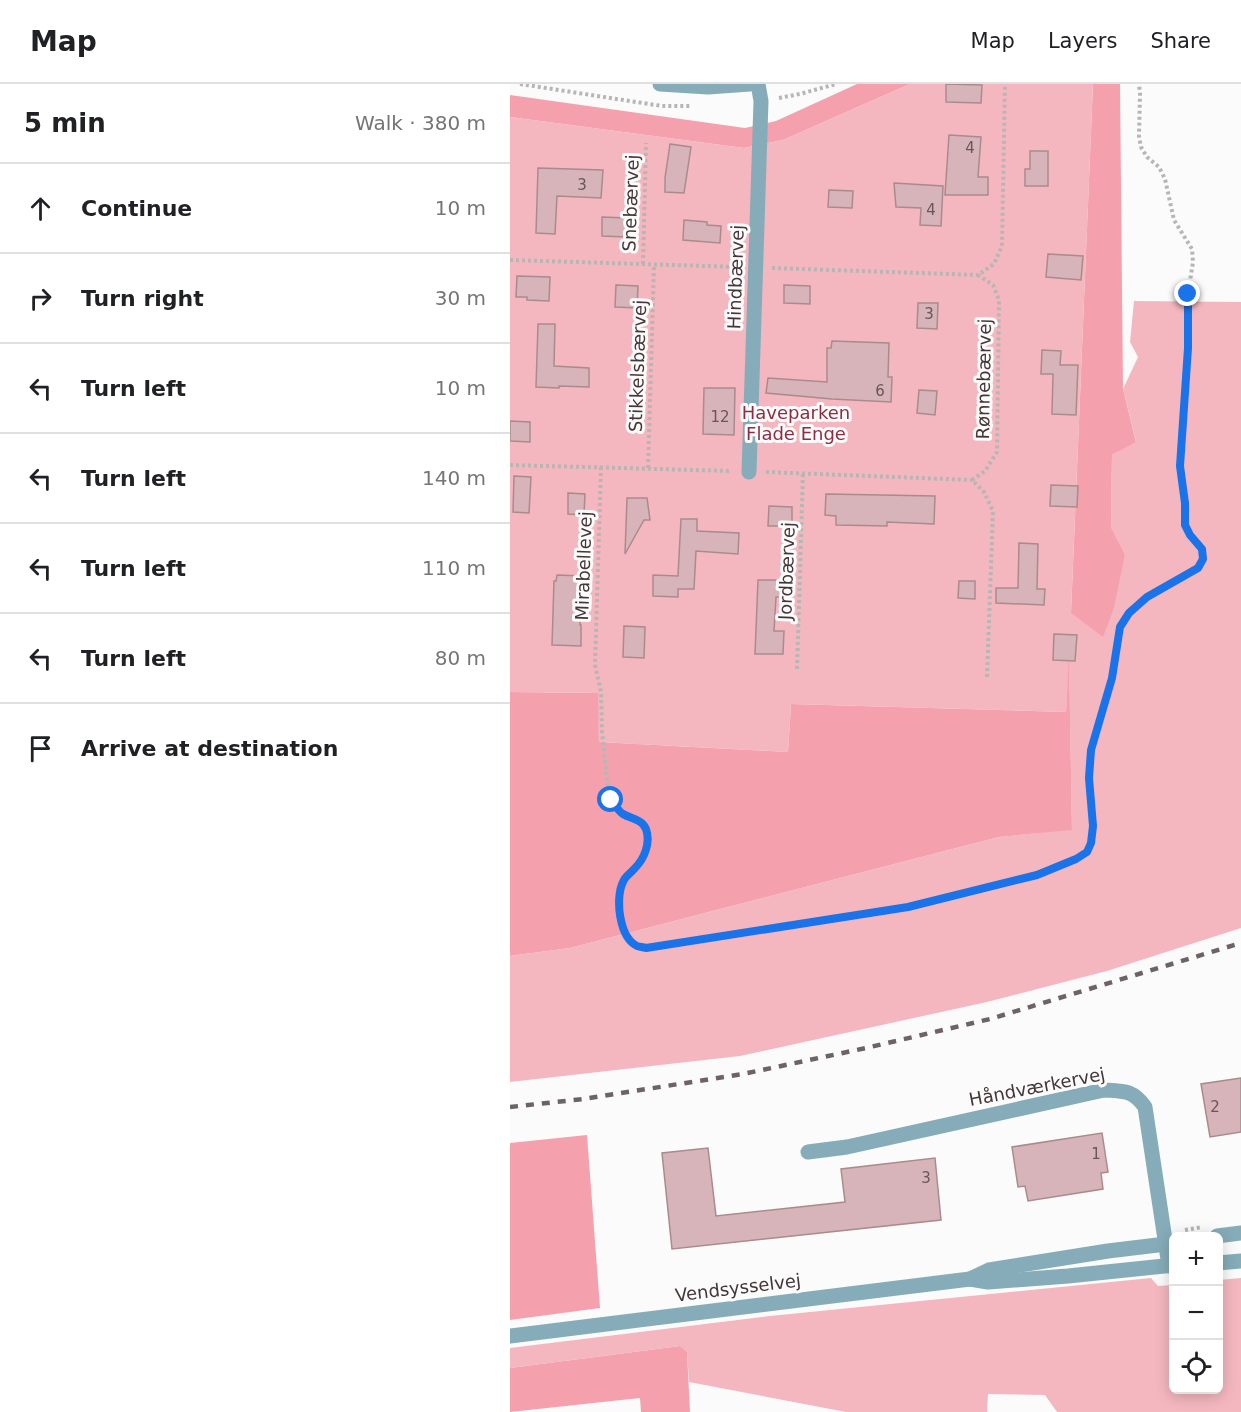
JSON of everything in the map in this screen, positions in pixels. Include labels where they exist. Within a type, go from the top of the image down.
[{"type":"street","points":[[660,84],[708,87],[750,84]]},
{"type":"street","name":"Hindbærvej","points":[[749,472],[759,134],[762,101],[758,84]]},
{"type":"street","name":"Håndværkervej","points":[[808,1152],[847,1147],[1104,1090],[1124,1091],[1138,1097],[1145,1107],[1169,1239]]},
{"type":"street","points":[[1223,1235],[1241,1233]]},
{"type":"street","name":"Vendsysselvej","points":[[970,1279],[989,1270],[1108,1251],[1169,1244]]},
{"type":"street","points":[[1223,1263],[1241,1261]]},
{"type":"street","name":"Vendsysselvej","points":[[510,1336],[970,1279],[988,1282],[1169,1266]]},
{"type":"path","name":"Rønnebærvej","points":[[987,677],[993,511],[984,492],[972,480],[985,471],[997,452],[999,300],[993,285],[978,275],[994,264],[1002,246],[1005,84]]},
{"type":"path","name":"Mirabellevej","points":[[601,467],[595,665],[601,692],[607,781],[611,800],[621,814],[637,820],[645,828],[647,843],[644,856],[624,879],[620,889],[620,913],[624,930],[631,942],[638,947],[646,948],[908,907],[1037,875],[1087,852],[1091,843],[1093,826],[1089,778],[1091,750],[1112,678],[1120,627],[1129,613],[1147,597],[1198,568],[1203,559],[1202,549],[1185,525],[1185,503],[1180,466],[1188,348],[1188,294],[1194,262],[1192,249],[1174,220],[1165,179],[1159,167],[1147,157],[1141,147],[1139,84]]},
{"type":"path","name":"Snebærvej","points":[[643,264],[646,143]]},
{"type":"path","name":"Stikkelsbærvej","points":[[648,468],[654,265]]},
{"type":"path","name":"Jordbærvej","points":[[797,669],[803,473]]},
{"type":"green space","name":"Haveparken Flade Enge","points":[[910,84],[1093,84],[1071,612],[1125,554],[1111,529],[1112,455],[1136,441],[1123,389],[1138,357],[1130,342],[1134,301],[1241,302],[1241,928],[1107,971],[987,1002],[740,1056],[510,1082],[510,956],[570,948],[999,837],[1072,829],[1069,669],[1066,712],[791,704],[788,752],[599,742],[597,693],[510,692],[510,117],[744,148],[783,140]]},
{"type":"green space","points":[[1151,1278],[1158,1286],[1169,1285],[1169,1394],[1223,1394],[1223,1280],[1241,1278],[1241,1412],[1057,1412],[1045,1395],[988,1394],[987,1412],[846,1412],[689,1382],[687,1352],[680,1346],[510,1368],[510,1348],[770,1316]]},
{"type":"shaded area","points":[[857,84],[910,84],[783,140],[744,148],[510,117],[510,95],[745,128],[776,121]]},
{"type":"shaded area","points":[[1093,84],[1120,84],[1123,389],[1136,442],[1112,455],[1111,528],[1125,554],[1114,608],[1103,637],[1071,613]]},
{"type":"shaded area","points":[[1069,655],[1072,830],[999,837],[570,948],[510,956],[510,692],[598,693],[599,742],[788,752],[791,704],[1066,712]]},
{"type":"shaded area","points":[[587,1135],[600,1308],[510,1320],[510,1143]]},
{"type":"shaded area","points":[[680,1346],[687,1352],[690,1412],[641,1412],[640,1398],[510,1412],[510,1368]]},
{"type":"building","points":[[946,84],[982,85],[981,103],[946,102]]},
{"type":"building","points":[[949,135],[981,137],[978,177],[988,177],[988,195],[945,195]]},
{"type":"building","points":[[670,144],[691,147],[684,193],[665,192]]},
{"type":"building","points":[[1030,151],[1048,151],[1048,186],[1025,186],[1025,169],[1030,169]]},
{"type":"building","points":[[538,168],[603,170],[601,198],[557,196],[555,234],[536,233]]},
{"type":"building","points":[[894,183],[943,186],[941,226],[920,225],[921,208],[896,207]]},
{"type":"building","points":[[829,190],[853,191],[852,208],[828,207]]},
{"type":"building","points":[[602,217],[627,218],[627,237],[602,236]]},
{"type":"building","points":[[684,220],[721,226],[720,243],[683,240]]},
{"type":"building","points":[[1048,254],[1083,256],[1081,280],[1046,277]]},
{"type":"building","points":[[517,276],[550,277],[549,301],[516,297]]},
{"type":"building","points":[[616,285],[638,286],[637,308],[615,307]]},
{"type":"building","points":[[784,285],[810,286],[810,304],[784,303]]},
{"type":"building","points":[[918,303],[938,303],[937,329],[917,328]]},
{"type":"building","points":[[538,324],[555,324],[554,366],[589,368],[589,387],[536,387]]},
{"type":"building","points":[[832,341],[889,343],[888,377],[892,377],[891,402],[766,393],[768,378],[827,382],[827,348],[831,348]]},
{"type":"building","points":[[1042,350],[1061,351],[1060,365],[1078,365],[1076,415],[1052,414],[1053,374],[1041,374]]},
{"type":"building","points":[[704,388],[735,388],[734,435],[703,434]]},
{"type":"building","points":[[919,390],[937,391],[935,415],[917,413]]},
{"type":"building","points":[[510,421],[530,422],[530,442],[510,441]]},
{"type":"building","points":[[514,476],[531,477],[529,513],[513,512]]},
{"type":"building","points":[[1051,485],[1078,486],[1077,507],[1050,506]]},
{"type":"building","points":[[568,493],[585,494],[584,515],[568,514]]},
{"type":"building","points":[[826,494],[935,496],[934,524],[887,522],[887,526],[836,525],[836,516],[825,515]]},
{"type":"building","points":[[627,498],[647,498],[650,520],[644,520],[625,554]]},
{"type":"building","points":[[769,506],[792,507],[792,526],[768,526]]},
{"type":"building","points":[[681,519],[697,519],[697,531],[739,533],[738,554],[696,551],[694,589],[678,589],[678,597],[653,596],[653,575],[678,576]]},
{"type":"building","points":[[1019,543],[1038,544],[1037,589],[1045,589],[1044,605],[996,603],[996,588],[1018,588]]},
{"type":"building","points":[[557,575],[583,576],[581,646],[552,645],[554,581]]},
{"type":"building","points":[[758,580],[784,580],[783,597],[776,597],[774,631],[784,631],[783,654],[755,654]]},
{"type":"building","points":[[959,581],[975,581],[975,599],[958,598]]},
{"type":"building","points":[[624,626],[645,627],[644,658],[623,657]]},
{"type":"building","points":[[1054,634],[1077,635],[1075,661],[1053,660]]},
{"type":"building","points":[[1241,1078],[1241,1132],[1210,1137],[1201,1084]]},
{"type":"building","points":[[1102,1133],[1108,1172],[1101,1173],[1103,1189],[1028,1201],[1025,1186],[1018,1187],[1012,1147]]},
{"type":"building","points":[[708,1148],[716,1216],[845,1202],[841,1169],[935,1158],[941,1220],[672,1249],[662,1153]]},
{"type":"railway","points":[[510,1107],[583,1099],[743,1074],[866,1048],[990,1019],[1241,943]]},
{"type":"route","points":[[611,800],[621,814],[637,820],[645,828],[647,843],[644,856],[624,879],[620,889],[620,913],[624,930],[631,942],[638,947],[646,948],[908,907],[1037,875],[1087,852],[1091,843],[1093,826],[1089,778],[1091,750],[1112,678],[1120,627],[1129,613],[1147,597],[1198,568],[1203,559],[1202,549],[1185,525],[1185,503],[1180,466],[1188,348],[1188,294]]}]
